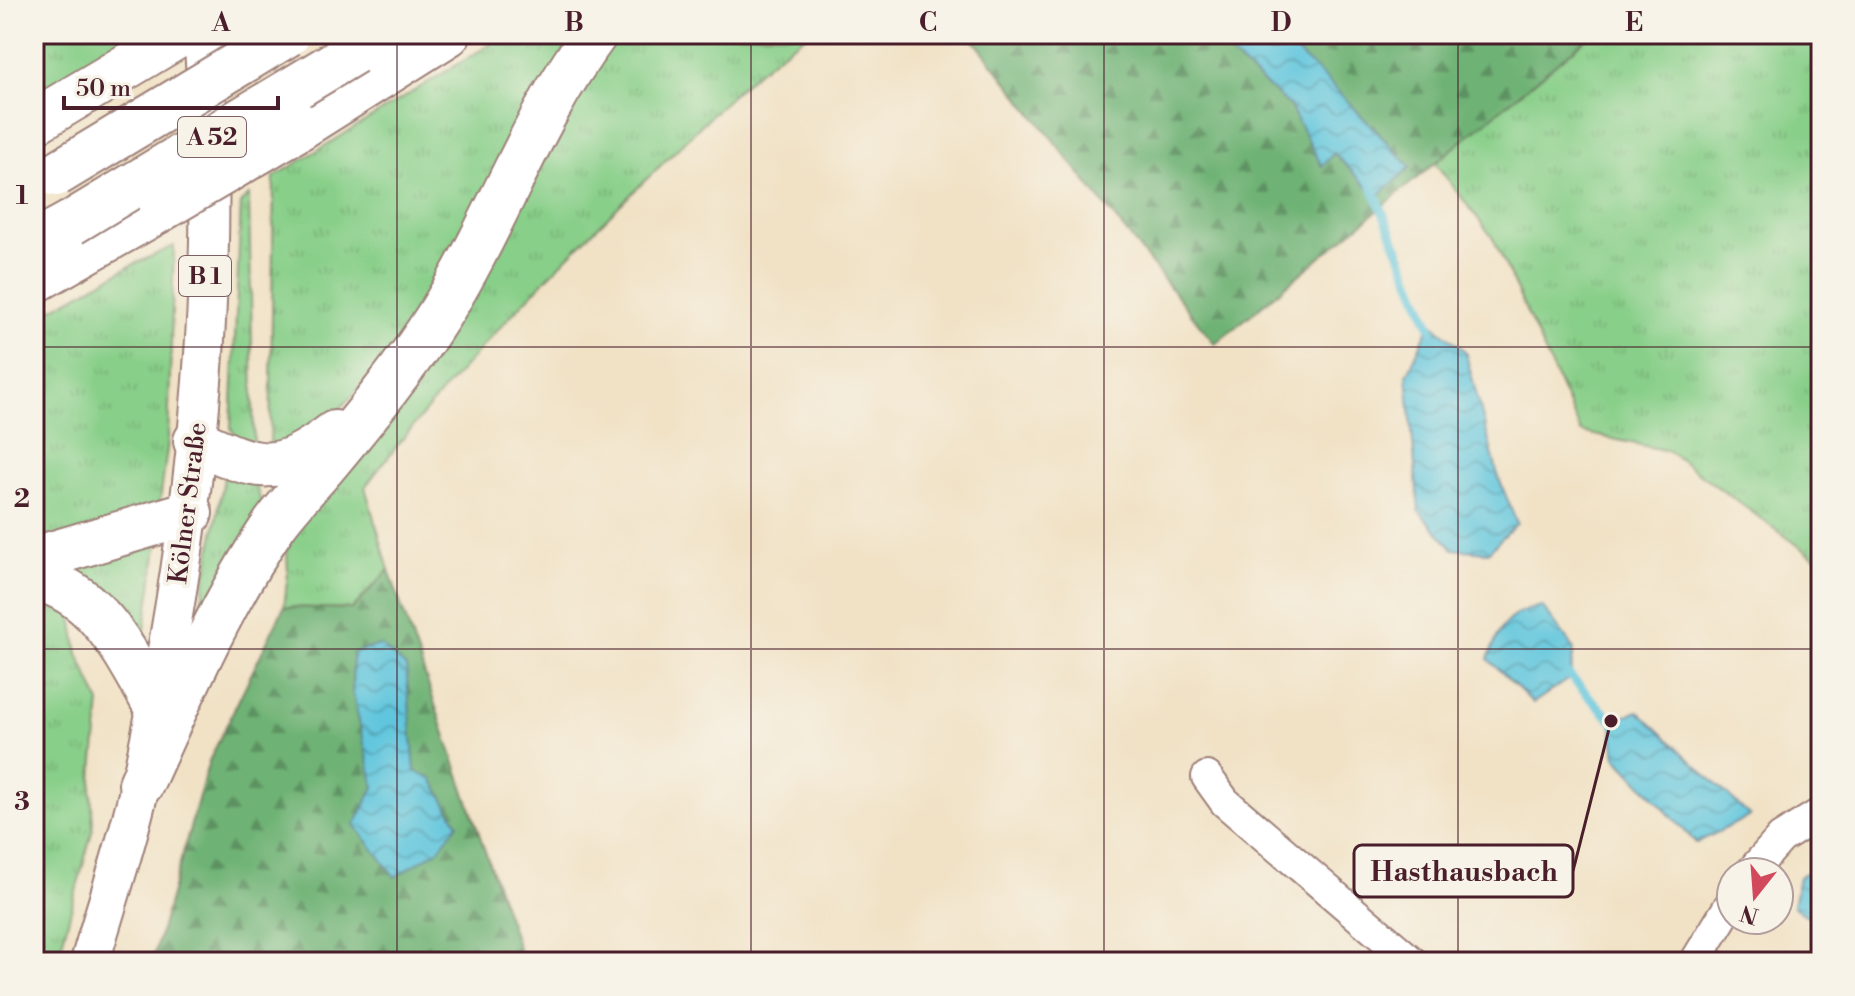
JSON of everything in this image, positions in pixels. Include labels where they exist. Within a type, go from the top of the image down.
[{"type":"highway","points":[[41,118],[181,34]]},
{"type":"highway","name":"A 52","points":[[45,180],[288,34]]},
{"type":"highway","points":[[34,281],[302,126],[448,34]]},
{"type":"highway","points":[[141,784],[203,650],[275,524],[415,352],[459,284],[549,103],[595,34]]},
{"type":"highway","name":"A 52","points":[[52,233],[368,43]]},
{"type":"highway","points":[[196,441],[240,462],[277,466],[303,456],[370,406]]},
{"type":"highway","points":[[34,559],[190,513]]},
{"type":"highway","points":[[34,578],[85,601],[117,637],[156,706]]},
{"type":"main road","name":"Kölner Straße","points":[[90,962],[141,784],[190,513],[208,190],[209,111],[203,34]]},
{"type":"street","points":[[1207,777],[1225,802],[1412,962]]},
{"type":"street","points":[[1765,856],[1781,838],[1821,813]]},
{"type":"street","points":[[1695,962],[1715,929]]},
{"type":"green space","points":[[34,34],[149,34],[34,100]]},
{"type":"green space","points":[[507,34],[574,34],[400,346],[324,425],[270,452],[274,177]]},
{"type":"green space","points":[[618,34],[808,34],[730,97],[581,244],[505,322],[398,444],[365,487],[389,570],[352,609],[284,607],[288,573],[286,536],[595,63]]},
{"type":"green space","points":[[969,34],[1592,34],[1215,344]]},
{"type":"green space","points":[[1592,34],[1821,34],[1821,562],[1668,451],[1581,432],[1493,238],[1435,163]]},
{"type":"green space","points":[[249,195],[254,449],[240,443],[231,428],[241,202]]},
{"type":"green space","points":[[174,246],[168,441],[159,510],[34,546],[34,319],[130,266]]},
{"type":"green space","points":[[225,472],[256,485],[266,519],[194,643]]},
{"type":"green space","points":[[159,533],[141,656],[37,567]]},
{"type":"green space","points":[[389,570],[523,962],[152,962],[209,761],[284,607],[352,609]]},
{"type":"green space","points":[[34,603],[71,610],[78,654],[100,703],[91,789],[93,828],[57,962],[34,962]]},
{"type":"water","points":[[1207,34],[1276,34],[1323,76],[1411,167],[1377,197],[1334,153],[1322,166],[1289,105]]},
{"type":"water","points":[[1431,322],[1465,351],[1499,479],[1517,523],[1488,552],[1453,549],[1419,511],[1407,375]]},
{"type":"water","points":[[1542,606],[1574,649],[1570,678],[1533,703],[1488,659],[1506,623],[1520,613]]},
{"type":"water","points":[[380,645],[406,667],[415,771],[432,779],[458,824],[438,850],[395,877],[355,825],[374,787],[352,690],[353,653]]},
{"type":"water","points":[[1638,711],[1750,816],[1696,843],[1616,757],[1611,721]]},
{"type":"water","points":[[1815,867],[1821,869],[1821,926],[1795,907],[1799,877]]},
{"type":"waterway","points":[[1372,186],[1432,331]]},
{"type":"waterway","points":[[1562,668],[1618,727]]},
{"type":"place","name":"Hasthausbach","points":[[1611,721]]}]
